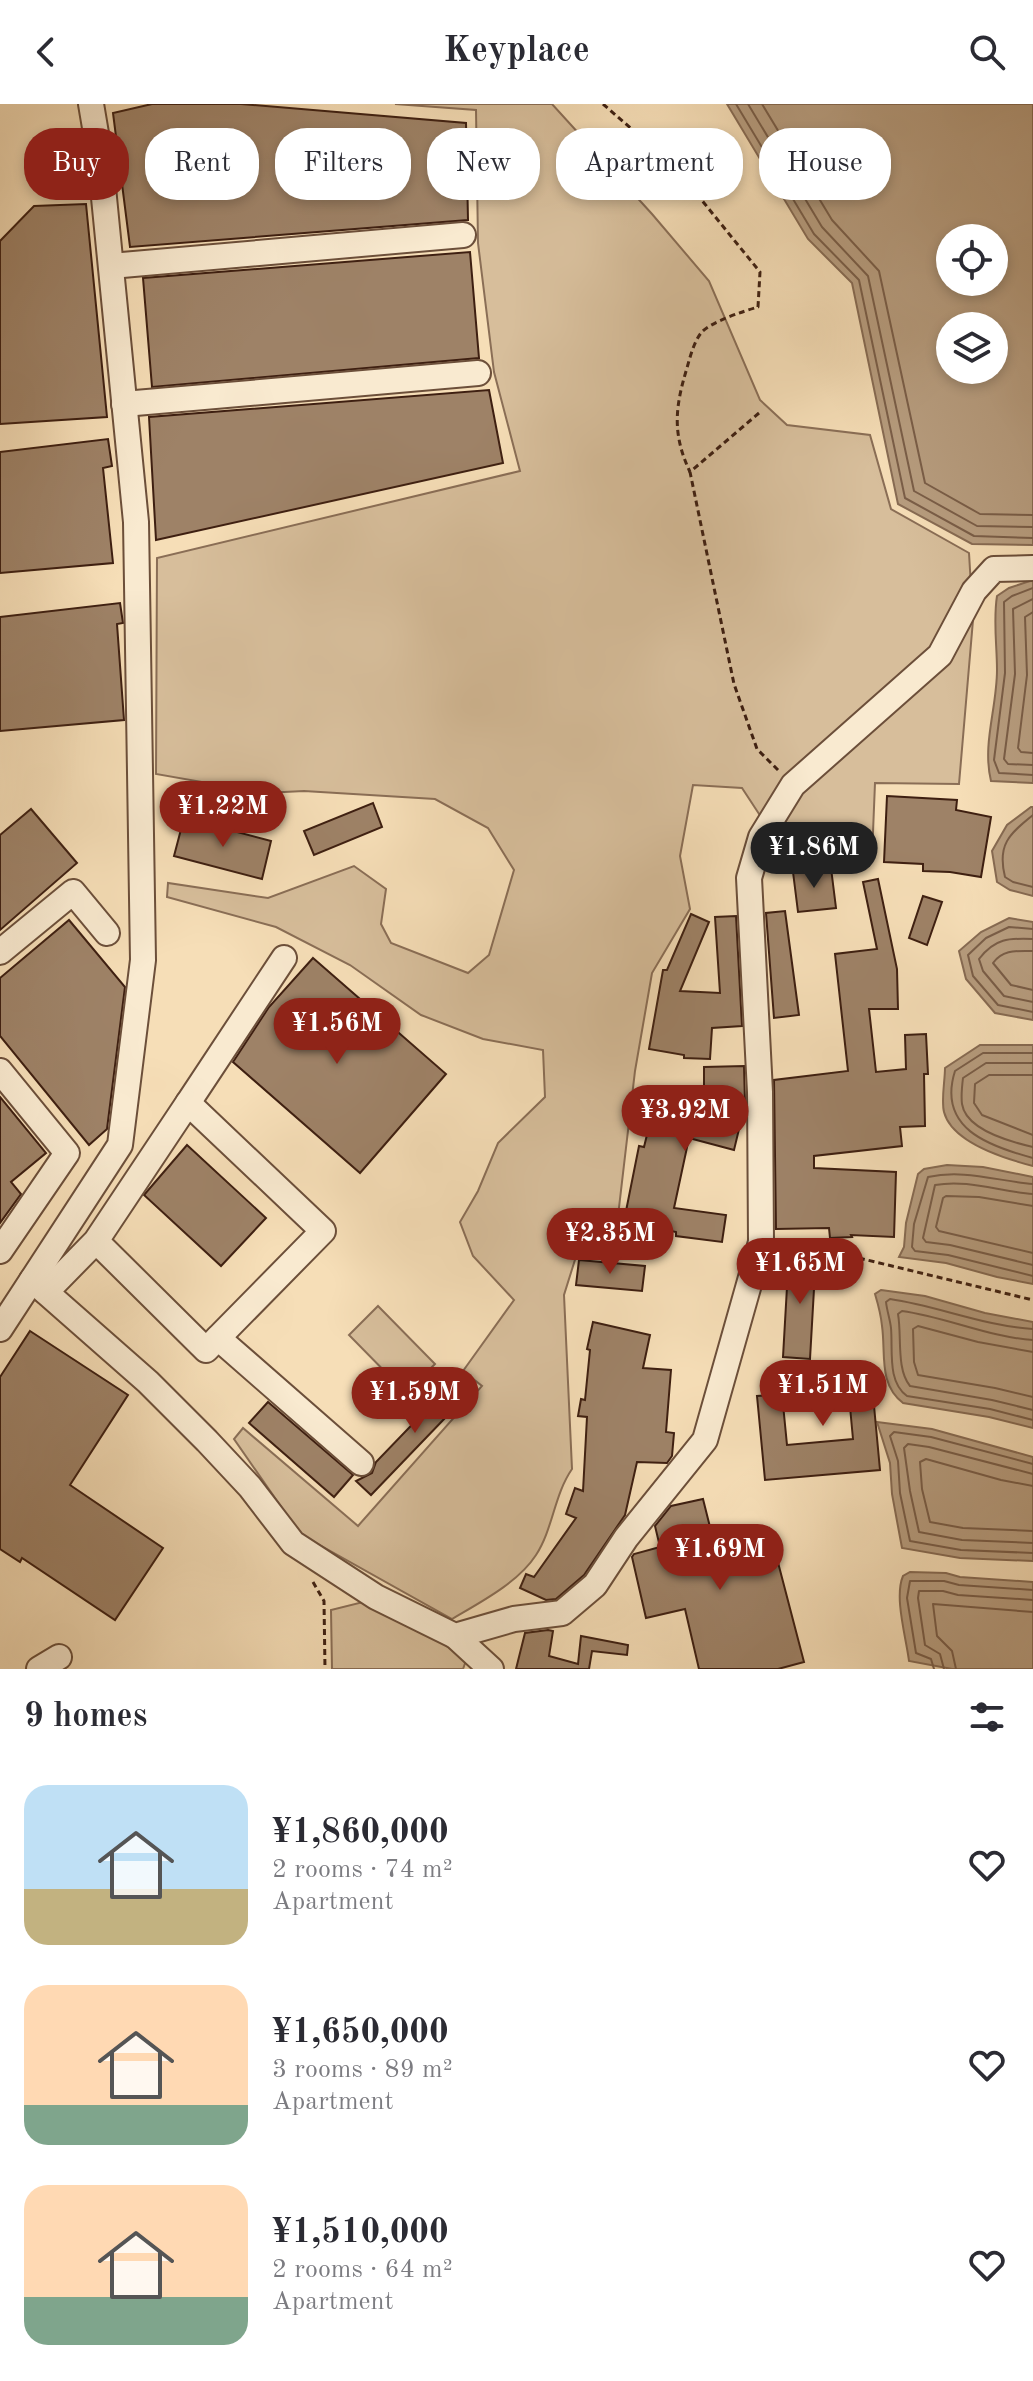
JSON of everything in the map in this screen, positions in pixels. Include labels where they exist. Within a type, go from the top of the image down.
[{"type":"street","points":[[39,1286],[120,1145],[143,960],[136,522],[100,157],[91,104]]},
{"type":"street","points":[[111,266],[463,235]]},
{"type":"street","points":[[124,404],[478,373]]},
{"type":"street","points":[[455,1636],[514,1619],[562,1613],[595,1585],[626,1538],[705,1440],[761,1242],[760,1092],[749,878],[761,837],[793,785],[940,655],[974,591],[994,569],[1033,568]]},
{"type":"street","points":[[0,952],[73,892],[107,933]]},
{"type":"street","points":[[0,1329],[39,1286],[96,1241],[284,958]]},
{"type":"street","points":[[0,1071],[67,1153],[0,1251]]},
{"type":"street","points":[[96,1241],[206,1350],[323,1231],[188,1103]]},
{"type":"street","points":[[39,1286],[148,1382],[207,1441],[250,1487],[293,1543],[376,1597],[455,1636],[491,1669]]},
{"type":"street","points":[[218,1338],[361,1463]]},
{"type":"path","points":[[603,104],[674,166],[760,272],[758,307],[702,331],[690,356],[675,415],[681,453],[690,472],[734,684],[757,749],[793,785]]},
{"type":"path","points":[[690,472],[759,413]]},
{"type":"path","points":[[761,1242],[838,1253],[1033,1300]]},
{"type":"path","points":[[307,1571],[324,1601],[325,1669]]},
{"type":"shaded area","points":[[395,104],[552,104],[574,128],[556,128],[556,200],[639,200],[709,281],[760,400],[787,425],[870,435],[891,509],[969,553],[973,620],[959,784],[875,783],[872,857],[786,855],[742,788],[693,785],[680,856],[690,909],[652,973],[635,1071],[618,1216],[588,1218],[564,1295],[572,1469],[561,1490],[542,1545],[528,1565],[497,1592],[452,1619],[300,1534],[234,1439],[243,1428],[358,1526],[482,1386],[463,1371],[514,1300],[473,1256],[460,1222],[478,1191],[498,1143],[545,1097],[543,1050],[483,1039],[421,1015],[350,965],[276,927],[167,897],[168,883],[268,898],[354,866],[386,889],[381,924],[391,943],[468,973],[489,955],[514,870],[488,828],[435,799],[304,791],[264,793],[156,774],[157,558],[520,471],[494,372],[478,243],[477,200],[540,200],[540,128],[476,128],[476,110]]},
{"type":"shaded area","points":[[378,1306],[435,1364],[406,1393],[349,1335]]},
{"type":"shaded area","points":[[363,1602],[468,1655],[463,1669],[332,1669],[331,1610]]},
{"type":"water","points":[[727,104],[1033,104],[1033,545],[972,544],[898,504],[852,283],[808,239],[785,200],[891,200],[891,128],[759,128],[759,157]]},
{"type":"water","points":[[1033,580],[1033,783],[991,781],[988,753],[996,684],[997,596],[1009,588]]},
{"type":"water","points":[[1031,807],[1033,896],[1010,890],[997,882],[992,851],[1007,825]]},
{"type":"water","points":[[1009,918],[1033,922],[1033,1020],[995,1013],[966,979],[959,951],[981,932]]},
{"type":"water","points":[[980,1045],[1033,1045],[1033,1166],[995,1154],[969,1141],[957,1133],[944,1112],[945,1068]]},
{"type":"water","points":[[947,1165],[983,1167],[1033,1177],[1033,1284],[946,1263],[899,1257],[904,1247],[906,1223],[918,1174],[924,1169]]},
{"type":"water","points":[[881,1290],[925,1296],[985,1313],[1033,1322],[1033,1428],[989,1417],[903,1403],[886,1377],[882,1322],[875,1294]]},
{"type":"water","points":[[877,1422],[932,1429],[1033,1457],[1033,1561],[960,1558],[902,1548],[890,1463]]},
{"type":"water","points":[[910,1572],[1033,1582],[1033,1669],[952,1669],[909,1661],[900,1595],[903,1576]]},
{"type":"building","points":[[152,104],[241,104],[466,123],[466,128],[427,128],[427,200],[468,200],[468,220],[130,247],[124,200],[129,200],[129,128],[115,128],[113,113]]},
{"type":"building","points":[[86,204],[107,417],[0,424],[0,241],[34,206]]},
{"type":"building","points":[[470,252],[479,358],[152,387],[143,278]]},
{"type":"building","points":[[489,390],[503,463],[156,540],[149,417]]},
{"type":"building","points":[[108,439],[112,466],[103,468],[113,563],[0,573],[0,452]]},
{"type":"building","points":[[120,603],[123,623],[117,624],[124,720],[0,731],[0,617]]},
{"type":"building","points":[[887,796],[957,800],[956,810],[991,817],[981,877],[923,871],[923,864],[884,862]]},
{"type":"building","points":[[373,803],[382,827],[314,855],[304,831]]},
{"type":"building","points":[[31,809],[77,863],[0,930],[0,835]]},
{"type":"building","points":[[184,818],[271,841],[262,879],[174,856]]},
{"type":"building","points":[[831,868],[836,908],[798,912],[793,872]]},
{"type":"building","points":[[878,879],[897,969],[898,1009],[869,1009],[876,1072],[906,1069],[905,1035],[926,1034],[928,1074],[924,1074],[925,1126],[900,1127],[902,1146],[814,1156],[814,1168],[896,1172],[894,1237],[851,1235],[830,1238],[829,1228],[776,1229],[774,1080],[848,1071],[835,954],[877,949],[863,882]]},
{"type":"building","points":[[923,896],[942,902],[927,945],[909,938]]},
{"type":"building","points":[[785,911],[799,1015],[774,1018],[766,913]]},
{"type":"building","points":[[691,914],[709,922],[680,991],[720,993],[715,917],[736,916],[742,1026],[712,1028],[710,1059],[684,1058],[684,1055],[649,1049],[663,970],[667,970]]},
{"type":"building","points":[[69,920],[125,987],[107,1129],[89,1145],[0,1036],[0,978]]},
{"type":"building","points":[[313,958],[446,1074],[360,1173],[233,1062],[269,1007]]},
{"type":"building","points":[[744,1066],[745,1104],[734,1150],[689,1138],[674,1208],[726,1215],[722,1242],[676,1236],[676,1232],[624,1221],[639,1146],[644,1147],[658,1090],[704,1102],[704,1067]]},
{"type":"building","points":[[0,1097],[46,1153],[11,1182],[21,1194],[0,1223]]},
{"type":"building","points":[[187,1145],[266,1218],[221,1266],[144,1195]]},
{"type":"building","points":[[789,1252],[816,1254],[810,1359],[783,1357]]},
{"type":"building","points":[[579,1260],[645,1266],[642,1291],[576,1285]]},
{"type":"building","points":[[593,1322],[650,1335],[643,1368],[671,1370],[666,1432],[674,1433],[672,1456],[667,1463],[637,1462],[625,1515],[584,1575],[556,1599],[546,1600],[520,1588],[526,1574],[534,1577],[576,1518],[566,1514],[575,1488],[583,1491],[587,1417],[578,1416],[581,1399],[585,1400],[590,1350],[587,1349]]},
{"type":"building","points":[[30,1331],[128,1395],[70,1485],[163,1548],[115,1620],[22,1558],[20,1562],[0,1549],[0,1377]]},
{"type":"building","points":[[870,1363],[880,1470],[765,1480],[757,1396],[782,1394],[787,1445],[853,1439],[849,1396],[804,1400],[802,1369]]},
{"type":"building","points":[[458,1377],[472,1390],[371,1495],[356,1481],[372,1473],[376,1462]]},
{"type":"building","points":[[268,1402],[353,1475],[334,1497],[249,1423]]},
{"type":"building","points":[[703,1499],[714,1543],[769,1528],[804,1662],[778,1669],[699,1669],[685,1609],[646,1618],[632,1557],[660,1547],[655,1526],[671,1506]]},
{"type":"building","points":[[553,1631],[549,1656],[578,1664],[581,1636],[628,1645],[627,1655],[592,1651],[589,1669],[516,1669],[525,1633]]}]
